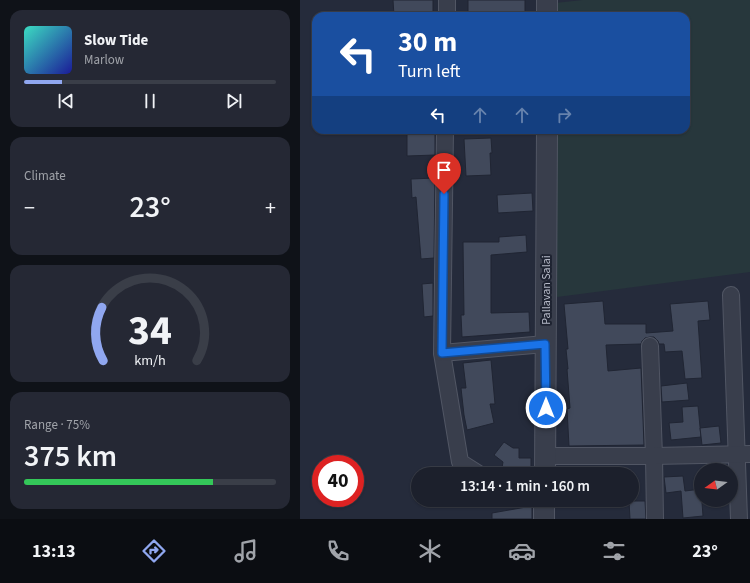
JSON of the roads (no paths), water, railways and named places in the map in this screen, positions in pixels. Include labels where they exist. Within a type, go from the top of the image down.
[{"type":"street","points":[[447,0],[447,12]]},
{"type":"street","points":[[547,12],[548,0]]},
{"type":"street","points":[[445,134],[442,353],[460,462],[468,467]]},
{"type":"street","name":"Pallavan Salai","points":[[545,465],[547,134]]},
{"type":"street","points":[[731,295],[744,454],[739,519]]},
{"type":"street","points":[[442,353],[545,344]]},
{"type":"street","points":[[650,346],[655,519]]},
{"type":"street","points":[[545,465],[654,456],[744,454]]},
{"type":"street","points":[[544,507],[544,519]]}]
